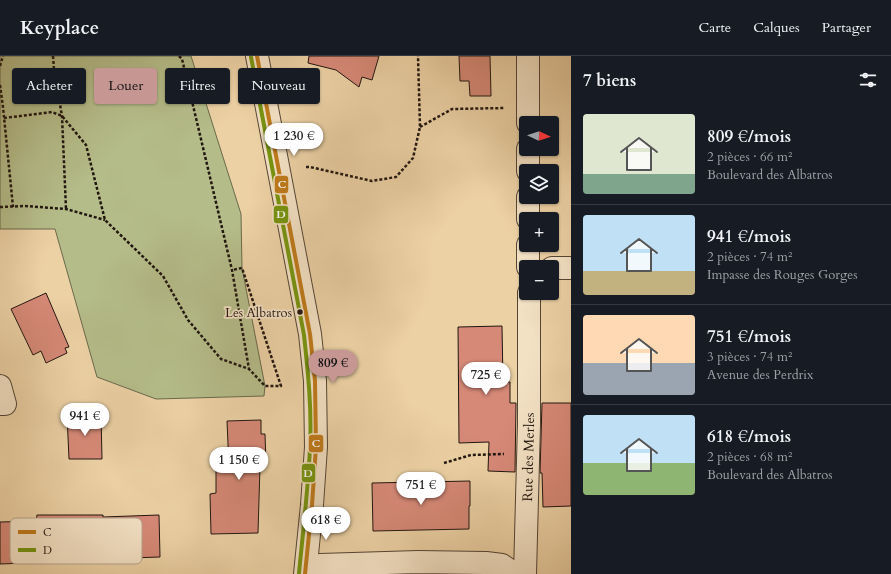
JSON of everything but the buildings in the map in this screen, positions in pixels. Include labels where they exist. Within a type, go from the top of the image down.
[{"type":"street","points":[[257,56],[310,334],[316,381],[316,454],[305,574]]},
{"type":"street","points":[[528,56],[528,116]]},
{"type":"street","points":[[559,268],[571,268]]},
{"type":"street","name":"Rue des Merles","points":[[525,574],[529,424],[529,300]]},
{"type":"street","points":[[0,386],[5,404],[0,404]]},
{"type":"street","points":[[315,574],[320,565],[486,562],[502,565],[515,574]]},
{"type":"path","points":[[0,66],[3,56]]},
{"type":"path","points":[[53,56],[62,116],[66,209]]},
{"type":"path","points":[[179,56],[182,59],[232,270],[249,369]]},
{"type":"path","points":[[306,168],[372,181],[396,177],[413,158],[420,127],[418,56]]},
{"type":"path","points":[[0,85],[13,207]]},
{"type":"path","points":[[420,127],[452,109],[505,108],[506,101]]},
{"type":"path","points":[[4,118],[52,112],[62,116],[86,145],[105,220]]},
{"type":"path","points":[[0,207],[25,206],[66,209],[105,220],[163,276],[188,320],[221,359],[249,369],[265,386],[280,386],[242,268],[232,270]]},
{"type":"path","points":[[444,463],[472,454],[489,454]]},
{"type":"green space","points":[[0,56],[191,56],[195,68],[165,68],[165,104],[206,104],[241,214],[242,268],[265,386],[264,396],[156,399],[97,377],[55,229],[0,229]]},
{"type":"transit line","name":"C","points":[[257,56],[310,334],[315,381],[316,447],[305,574]]},
{"type":"transit line","name":"D","points":[[251,57],[304,335],[307,363],[310,405],[310,448],[299,573]]},
{"type":"place","name":"Les Albatros","points":[[300,312]]}]
